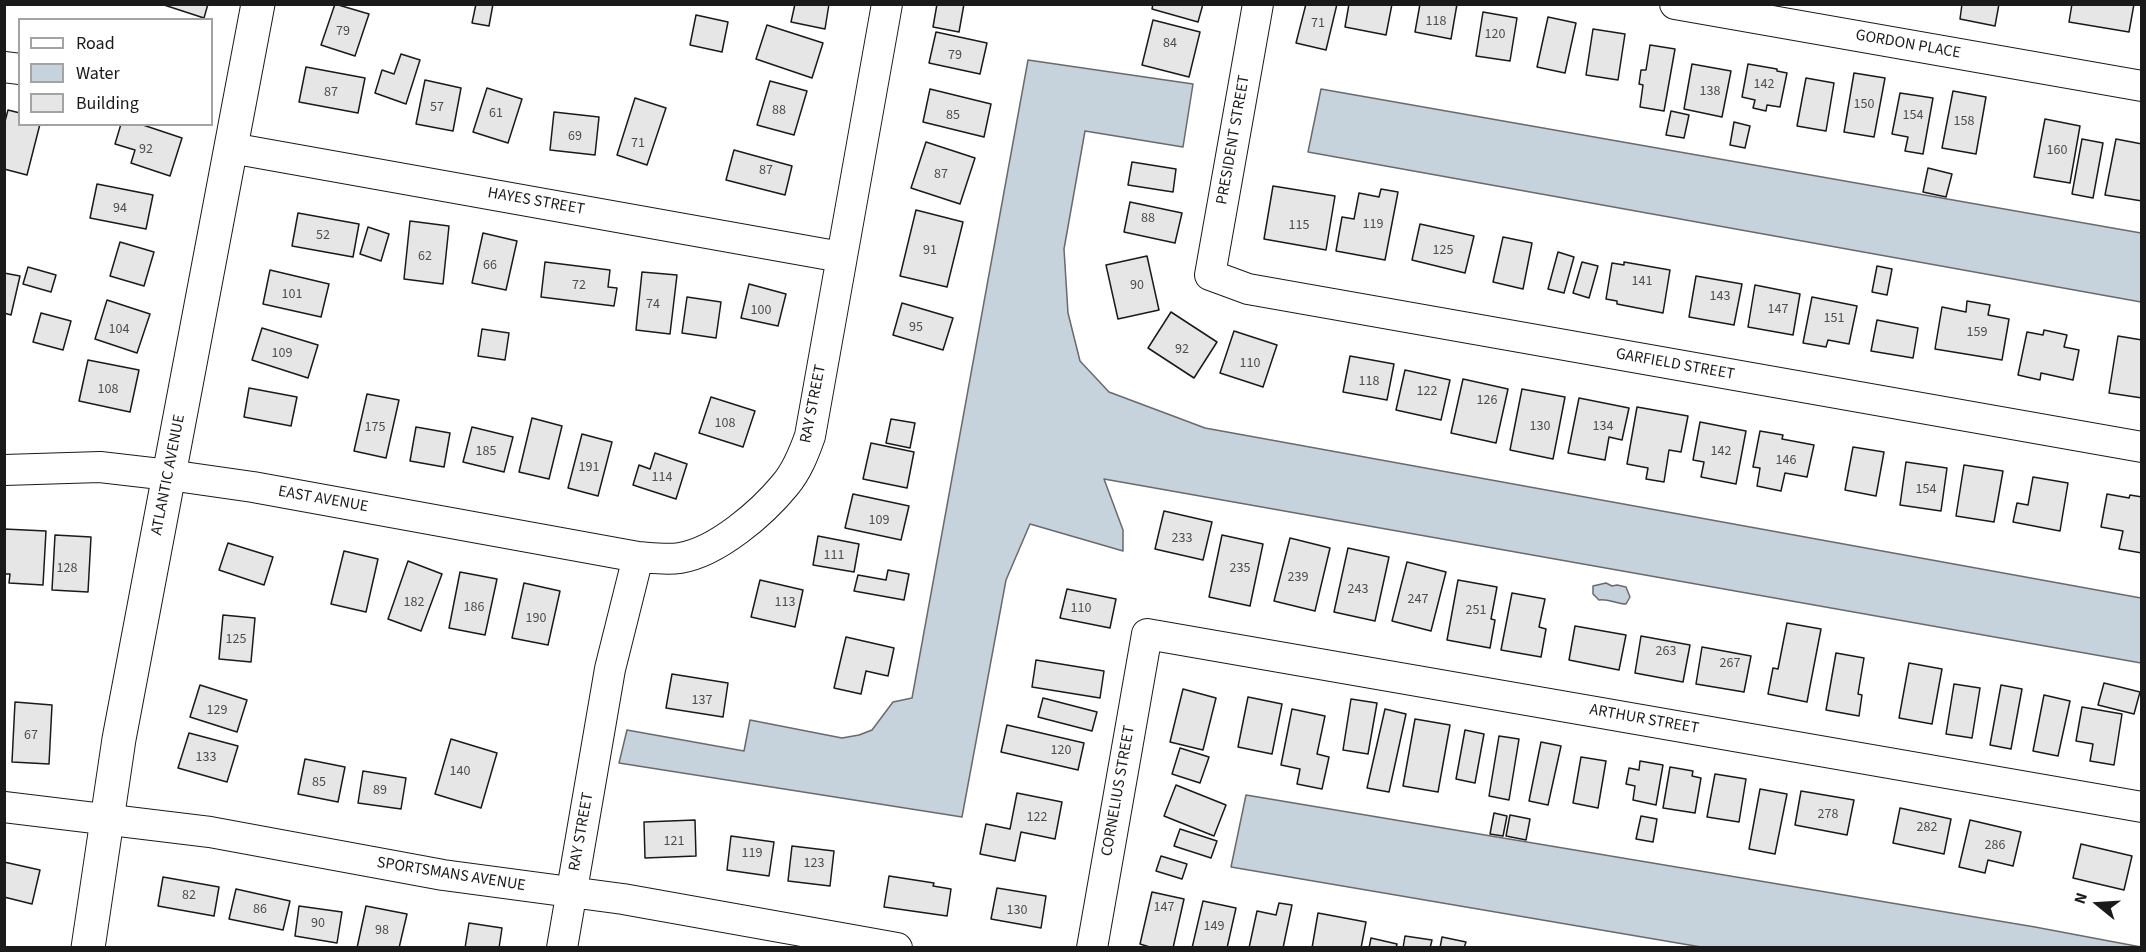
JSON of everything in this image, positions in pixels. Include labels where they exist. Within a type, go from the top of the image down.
[{"type":"main road","name":"ATLANTIC AVENUE","points":[[87,948],[119,739],[258,4]]},
{"type":"street","name":"RAY STREET","points":[[562,948],[610,669],[638,557],[679,558],[699,553],[719,542],[759,513],[786,484],[804,454],[810,436],[887,4]]},
{"type":"street","name":"PRESIDENT STREET","points":[[1210,275],[1258,4]]},
{"type":"street","name":"GORDON PLACE","points":[[1675,4],[2142,86]]},
{"type":"street","name":"HAYES STREET","points":[[231,148],[841,257]]},
{"type":"street","name":"GARFIELD STREET","points":[[1210,275],[1248,289],[2142,447]]},
{"type":"street","name":"EAST AVENUE","points":[[4,470],[100,467],[169,475],[253,487],[638,557]]},
{"type":"street","name":"ARTHUR STREET","points":[[1147,634],[2142,807]]},
{"type":"street","name":"CORNELIUS STREET","points":[[1092,948],[1147,634]]},
{"type":"street","name":"SPORTSMANS AVENUE","points":[[4,807],[210,832],[443,875],[623,899],[897,948]]},
{"type":"water","points":[[1028,60],[1193,84],[1183,147],[1085,131],[1064,249],[1068,313],[1080,361],[1109,392],[1205,428],[2141,598],[2141,663],[1104,479],[1123,530],[1123,551],[1030,524],[1006,580],[962,817],[619,763],[627,730],[744,751],[750,720],[842,738],[872,730],[893,702],[912,698]]},
{"type":"water","points":[[1321,89],[2141,233],[2141,302],[1308,152]]},
{"type":"water","points":[[1606,583],[1626,587],[1630,597],[1626,604],[1599,600],[1593,594],[1593,586]]},
{"type":"water","points":[[1246,795],[2035,927],[2141,947],[1701,947],[1231,867]]},
{"type":"building","points":[[161,4],[208,4],[204,18]]},
{"type":"building","points":[[335,4],[369,14],[355,56],[321,45]]},
{"type":"building","points":[[476,4],[493,4],[489,26],[472,23]]},
{"type":"building","points":[[795,4],[829,4],[825,29],[791,22]]},
{"type":"building","points":[[937,4],[964,4],[959,32],[933,27]]},
{"type":"building","points":[[1153,4],[1203,4],[1198,22],[1152,9]]},
{"type":"building","points":[[1306,4],[1337,4],[1326,50],[1296,43]]},
{"type":"building","points":[[1349,4],[1392,4],[1386,35],[1345,27]]},
{"type":"building","points":[[1420,4],[1457,4],[1451,39],[1415,32]]},
{"type":"building","points":[[1962,4],[1999,4],[1995,26],[1960,19]]},
{"type":"building","points":[[2072,4],[2134,4],[2129,32],[2069,22]]},
{"type":"building","points":[[1483,12],[1517,18],[1510,61],[1476,56]]},
{"type":"building","points":[[696,15],[728,22],[722,52],[690,45]]},
{"type":"building","points":[[1548,17],[1576,23],[1565,73],[1537,67]]},
{"type":"building","points":[[1153,20],[1200,32],[1189,77],[1142,65]]},
{"type":"building","points":[[767,25],[823,43],[812,78],[756,59]]},
{"type":"building","points":[[1593,29],[1625,34],[1618,80],[1586,75]]},
{"type":"building","points":[[936,32],[987,43],[980,74],[929,63]]},
{"type":"building","points":[[1650,45],[1675,49],[1664,111],[1640,107],[1643,85],[1639,84],[1641,70],[1646,70]]},
{"type":"building","points":[[401,54],[420,60],[406,104],[375,93],[382,70],[394,74]]},
{"type":"building","points":[[1692,64],[1731,71],[1722,117],[1684,109]]},
{"type":"building","points":[[1748,64],[1787,73],[1780,107],[1767,105],[1766,111],[1753,108],[1755,100],[1742,97]]},
{"type":"building","points":[[306,67],[365,78],[358,113],[299,102]]},
{"type":"building","points":[[1854,73],[1885,78],[1874,137],[1844,132]]},
{"type":"building","points":[[1806,78],[1834,83],[1826,131],[1797,126]]},
{"type":"building","points":[[425,80],[461,88],[453,131],[416,124]]},
{"type":"building","points":[[770,81],[807,91],[794,135],[757,125]]},
{"type":"building","points":[[487,88],[522,99],[508,143],[473,132]]},
{"type":"building","points":[[930,89],[991,104],[984,137],[923,122]]},
{"type":"building","points":[[1953,91],[1986,97],[1976,154],[1942,148]]},
{"type":"building","points":[[1900,93],[1933,98],[1923,154],[1905,151],[1908,137],[1892,134]]},
{"type":"building","points":[[635,98],[666,108],[647,165],[617,155]]},
{"type":"building","points":[[8,110],[18,112],[18,126],[39,126],[27,175],[4,169],[4,125]]},
{"type":"building","points":[[1671,111],[1689,115],[1684,138],[1666,135]]},
{"type":"building","points":[[554,112],[599,117],[595,155],[550,150]]},
{"type":"building","points":[[2045,119],[2080,126],[2070,183],[2034,177]]},
{"type":"building","points":[[1734,122],[1750,126],[1745,148],[1730,145]]},
{"type":"building","points":[[120,126],[146,126],[182,138],[170,176],[131,163],[135,150],[115,144]]},
{"type":"building","points":[[2082,139],[2103,143],[2093,198],[2072,194]]},
{"type":"building","points":[[2116,139],[2142,144],[2142,201],[2105,195]]},
{"type":"building","points":[[926,142],[975,158],[960,204],[911,188]]},
{"type":"building","points":[[734,150],[792,166],[785,195],[726,180]]},
{"type":"building","points":[[1132,162],[1176,169],[1173,192],[1128,185]]},
{"type":"building","points":[[1928,168],[1952,174],[1946,197],[1923,192]]},
{"type":"building","points":[[97,184],[153,195],[146,229],[90,218]]},
{"type":"building","points":[[1273,186],[1335,196],[1326,250],[1264,239]]},
{"type":"building","points":[[1381,189],[1398,192],[1385,260],[1336,251],[1342,217],[1354,219],[1359,193],[1379,197]]},
{"type":"building","points":[[1130,202],[1182,213],[1175,243],[1124,232]]},
{"type":"building","points":[[916,210],[963,222],[947,287],[900,276]]},
{"type":"building","points":[[298,213],[359,224],[353,257],[292,246]]},
{"type":"building","points":[[410,221],[449,226],[443,284],[404,279]]},
{"type":"building","points":[[1420,224],[1474,236],[1465,273],[1412,260]]},
{"type":"building","points":[[368,227],[389,234],[381,261],[360,254]]},
{"type":"building","points":[[483,233],[517,241],[506,290],[472,283]]},
{"type":"building","points":[[1503,237],[1532,243],[1523,289],[1493,282]]},
{"type":"building","points":[[120,242],[154,252],[144,286],[110,276]]},
{"type":"building","points":[[1558,252],[1574,257],[1564,293],[1548,289]]},
{"type":"building","points":[[1147,256],[1159,310],[1118,319],[1106,265]]},
{"type":"building","points":[[545,262],[610,270],[608,287],[617,288],[614,306],[541,297]]},
{"type":"building","points":[[1582,262],[1598,266],[1589,298],[1573,293]]},
{"type":"building","points":[[1624,262],[1670,270],[1663,313],[1617,304],[1617,301],[1606,299],[1612,263],[1624,265]]},
{"type":"building","points":[[1877,266],[1892,269],[1887,295],[1872,292]]},
{"type":"building","points":[[28,267],[56,275],[51,292],[23,284]]},
{"type":"building","points":[[270,270],[329,284],[321,317],[263,304]]},
{"type":"building","points":[[642,272],[677,275],[670,334],[636,330]]},
{"type":"building","points":[[4,273],[20,276],[11,315],[4,313]]},
{"type":"building","points":[[1696,276],[1742,284],[1734,325],[1689,317]]},
{"type":"building","points":[[749,284],[786,294],[778,326],[741,318]]},
{"type":"building","points":[[1755,285],[1800,294],[1793,335],[1748,327]]},
{"type":"building","points":[[687,297],[721,302],[716,338],[682,333]]},
{"type":"building","points":[[1812,297],[1857,306],[1849,344],[1828,340],[1826,347],[1803,343]]},
{"type":"building","points":[[107,300],[150,314],[137,353],[95,339]]},
{"type":"building","points":[[1967,301],[1990,305],[1988,315],[2009,319],[2002,360],[1935,349],[1942,307],[1966,312]]},
{"type":"building","points":[[902,303],[953,318],[943,350],[893,335]]},
{"type":"building","points":[[1171,312],[1217,342],[1194,378],[1148,348]]},
{"type":"building","points":[[41,313],[71,321],[63,350],[33,342]]},
{"type":"building","points":[[1877,320],[1918,328],[1913,358],[1871,351]]},
{"type":"building","points":[[262,328],[318,345],[308,378],[252,360]]},
{"type":"building","points":[[482,329],[509,333],[505,360],[478,356]]},
{"type":"building","points":[[2044,330],[2067,335],[2064,347],[2079,350],[2073,380],[2041,373],[2040,380],[2018,375],[2027,332],[2043,335]]},
{"type":"building","points":[[1234,331],[1277,345],[1263,387],[1220,373]]},
{"type":"building","points":[[2118,336],[2142,340],[2142,398],[2109,393]]},
{"type":"building","points":[[1350,356],[1394,364],[1387,400],[1343,392]]},
{"type":"building","points":[[88,360],[139,370],[130,412],[79,401]]},
{"type":"building","points":[[1405,370],[1450,380],[1441,420],[1396,410]]},
{"type":"building","points":[[1463,379],[1508,389],[1496,443],[1451,433]]},
{"type":"building","points":[[249,388],[297,397],[291,426],[244,417]]},
{"type":"building","points":[[1522,389],[1565,397],[1553,459],[1510,450]]},
{"type":"building","points":[[367,394],[399,400],[386,458],[354,451]]},
{"type":"building","points":[[711,397],[755,411],[743,447],[699,433]]},
{"type":"building","points":[[1579,398],[1629,408],[1622,440],[1609,437],[1605,460],[1568,453]]},
{"type":"building","points":[[1637,407],[1688,416],[1681,452],[1669,450],[1664,482],[1646,479],[1648,468],[1627,464]]},
{"type":"building","points":[[532,418],[562,426],[549,479],[519,472]]},
{"type":"building","points":[[891,419],[915,423],[910,448],[886,443]]},
{"type":"building","points":[[1700,422],[1746,431],[1736,484],[1701,477],[1704,462],[1693,460]]},
{"type":"building","points":[[416,427],[450,433],[444,467],[410,461]]},
{"type":"building","points":[[472,427],[513,437],[504,472],[463,462]]},
{"type":"building","points":[[1760,431],[1783,435],[1782,439],[1814,445],[1807,477],[1785,473],[1781,491],[1757,486],[1760,468],[1753,467]]},
{"type":"building","points":[[582,434],[612,442],[598,496],[568,488]]},
{"type":"building","points":[[871,443],[914,452],[907,488],[863,479]]},
{"type":"building","points":[[1853,447],[1884,452],[1876,496],[1845,490]]},
{"type":"building","points":[[655,453],[687,464],[676,499],[633,485],[639,465],[650,469]]},
{"type":"building","points":[[1906,462],[1947,468],[1941,511],[1900,505]]},
{"type":"building","points":[[1964,465],[2003,471],[1994,522],[1956,516]]},
{"type":"building","points":[[2033,477],[2068,483],[2060,531],[2013,522],[2017,503],[2028,505]]},
{"type":"building","points":[[853,494],[909,506],[901,540],[845,528]]},
{"type":"building","points":[[2107,494],[2129,498],[2130,495],[2142,497],[2142,553],[2119,549],[2123,531],[2101,527]]},
{"type":"building","points":[[1164,511],[1212,522],[1203,560],[1155,549]]},
{"type":"building","points":[[4,529],[46,531],[43,585],[9,583],[10,574],[4,574]]},
{"type":"building","points":[[55,535],[91,537],[88,592],[52,590]]},
{"type":"building","points":[[1222,535],[1263,544],[1250,606],[1209,597]]},
{"type":"building","points":[[818,536],[859,544],[854,572],[813,565]]},
{"type":"building","points":[[1290,538],[1330,548],[1315,611],[1274,601]]},
{"type":"building","points":[[228,543],[273,557],[264,585],[219,570]]},
{"type":"building","points":[[1348,548],[1389,557],[1375,621],[1334,612]]},
{"type":"building","points":[[344,551],[378,559],[366,612],[331,604]]},
{"type":"building","points":[[408,561],[442,574],[421,631],[388,619]]},
{"type":"building","points":[[1407,562],[1446,572],[1431,631],[1392,621]]},
{"type":"building","points":[[888,570],[909,574],[904,600],[854,591],[858,575],[886,580]]},
{"type":"building","points":[[460,572],[497,579],[485,635],[449,628]]},
{"type":"building","points":[[760,580],[803,590],[795,627],[751,617]]},
{"type":"building","points":[[1458,580],[1497,587],[1491,619],[1495,620],[1490,648],[1447,640]]},
{"type":"building","points":[[524,583],[560,591],[548,645],[512,638]]},
{"type":"building","points":[[1067,589],[1116,599],[1110,628],[1060,618]]},
{"type":"building","points":[[1512,593],[1545,599],[1539,627],[1546,629],[1541,657],[1501,650]]},
{"type":"building","points":[[223,615],[255,618],[251,662],[219,659]]},
{"type":"building","points":[[1787,623],[1821,629],[1807,702],[1768,694],[1773,668],[1778,669]]},
{"type":"building","points":[[1575,626],[1626,635],[1619,670],[1569,660]]},
{"type":"building","points":[[1641,636],[1690,645],[1683,682],[1635,673]]},
{"type":"building","points":[[846,637],[894,648],[888,676],[866,671],[861,694],[834,688]]},
{"type":"building","points":[[1702,647],[1751,656],[1744,692],[1696,684]]},
{"type":"building","points":[[1836,653],[1864,658],[1858,694],[1862,695],[1859,716],[1826,710]]},
{"type":"building","points":[[1036,660],[1104,671],[1100,698],[1032,687]]},
{"type":"building","points":[[1909,663],[1942,669],[1932,724],[1899,718]]},
{"type":"building","points":[[672,674],[728,683],[723,717],[666,708]]},
{"type":"building","points":[[2104,683],[2140,692],[2134,714],[2098,705]]},
{"type":"building","points":[[1954,684],[1980,688],[1972,738],[1946,734]]},
{"type":"building","points":[[200,685],[247,700],[237,732],[190,717]]},
{"type":"building","points":[[2001,685],[2022,689],[2011,749],[1990,745]]},
{"type":"building","points":[[1183,689],[1216,698],[1203,750],[1170,742]]},
{"type":"building","points":[[2044,695],[2070,701],[2058,756],[2033,751]]},
{"type":"building","points":[[1248,697],[1282,704],[1272,754],[1238,747]]},
{"type":"building","points":[[1043,698],[1097,712],[1092,731],[1038,717]]},
{"type":"building","points":[[1351,699],[1377,703],[1368,754],[1343,750]]},
{"type":"building","points":[[15,702],[52,705],[49,764],[12,762]]},
{"type":"building","points":[[2082,707],[2122,714],[2114,765],[2090,761],[2093,744],[2076,741]]},
{"type":"building","points":[[1292,709],[1325,716],[1317,754],[1329,757],[1322,789],[1297,784],[1300,769],[1281,765]]},
{"type":"building","points":[[1385,709],[1406,714],[1389,792],[1367,788]]},
{"type":"building","points":[[1415,719],[1450,725],[1438,792],[1403,786]]},
{"type":"building","points":[[1007,725],[1084,743],[1078,770],[1001,752]]},
{"type":"building","points":[[1465,730],[1484,734],[1475,783],[1456,779]]},
{"type":"building","points":[[189,733],[238,746],[227,782],[178,768]]},
{"type":"building","points":[[1499,736],[1519,739],[1509,800],[1489,796]]},
{"type":"building","points":[[451,739],[497,753],[481,808],[435,794]]},
{"type":"building","points":[[1541,742],[1561,746],[1548,805],[1529,801]]},
{"type":"building","points":[[1180,748],[1209,757],[1200,783],[1172,774]]},
{"type":"building","points":[[1581,757],[1606,761],[1598,808],[1573,803]]},
{"type":"building","points":[[305,759],[345,767],[338,802],[298,794]]},
{"type":"building","points":[[1640,761],[1663,765],[1656,805],[1633,800],[1635,786],[1626,784],[1629,768],[1639,770]]},
{"type":"building","points":[[1670,767],[1693,771],[1692,776],[1701,778],[1695,813],[1663,808]]},
{"type":"building","points":[[363,771],[406,778],[401,809],[358,803]]},
{"type":"building","points":[[1715,774],[1746,779],[1739,822],[1707,817]]},
{"type":"building","points":[[1176,785],[1226,805],[1214,836],[1164,816]]},
{"type":"building","points":[[1760,789],[1787,794],[1775,854],[1749,849]]},
{"type":"building","points":[[1801,791],[1854,800],[1847,835],[1795,825]]},
{"type":"building","points":[[1017,793],[1062,802],[1055,839],[1021,832],[1015,861],[980,854],[986,824],[1010,829]]},
{"type":"building","points":[[1900,808],[1951,819],[1944,854],[1893,843]]},
{"type":"building","points":[[1494,813],[1507,816],[1503,836],[1490,834]]},
{"type":"building","points":[[1510,815],[1530,819],[1526,840],[1506,836]]},
{"type":"building","points":[[1641,816],[1657,819],[1653,842],[1636,839]]},
{"type":"building","points":[[695,820],[696,856],[645,858],[644,822]]},
{"type":"building","points":[[1970,820],[2021,832],[2013,866],[1988,860],[1985,873],[1959,867]]},
{"type":"building","points":[[1180,829],[1217,841],[1211,858],[1174,846]]},
{"type":"building","points":[[731,836],[774,842],[769,876],[727,870]]},
{"type":"building","points":[[2081,844],[2132,856],[2124,890],[2073,878]]},
{"type":"building","points":[[792,846],[834,851],[830,886],[788,881]]},
{"type":"building","points":[[1161,856],[1187,864],[1182,879],[1156,871]]},
{"type":"building","points":[[4,862],[40,870],[32,904],[4,897]]},
{"type":"building","points":[[889,876],[934,883],[933,886],[951,889],[947,916],[884,907]]},
{"type":"building","points":[[163,877],[219,887],[214,916],[158,906]]},
{"type":"building","points":[[997,888],[1046,896],[1041,928],[991,919]]},
{"type":"building","points":[[236,889],[290,901],[283,930],[229,919]]},
{"type":"building","points":[[1152,892],[1184,899],[1173,948],[1153,948],[1140,944]]},
{"type":"building","points":[[1203,901],[1236,908],[1227,948],[1192,948]]},
{"type":"building","points":[[1279,903],[1292,905],[1283,948],[1249,948],[1257,911],[1276,915]]},
{"type":"building","points":[[299,906],[342,912],[337,943],[295,936]]},
{"type":"building","points":[[366,906],[407,914],[399,948],[357,948]]},
{"type":"building","points":[[1318,913],[1366,922],[1361,948],[1312,948]]},
{"type":"building","points":[[469,923],[502,928],[499,948],[465,948]]},
{"type":"building","points":[[1405,936],[1432,940],[1430,948],[1403,948]]},
{"type":"building","points":[[1442,937],[1466,942],[1464,948],[1440,948]]},
{"type":"building","points":[[1371,938],[1397,944],[1396,948],[1369,948]]}]
